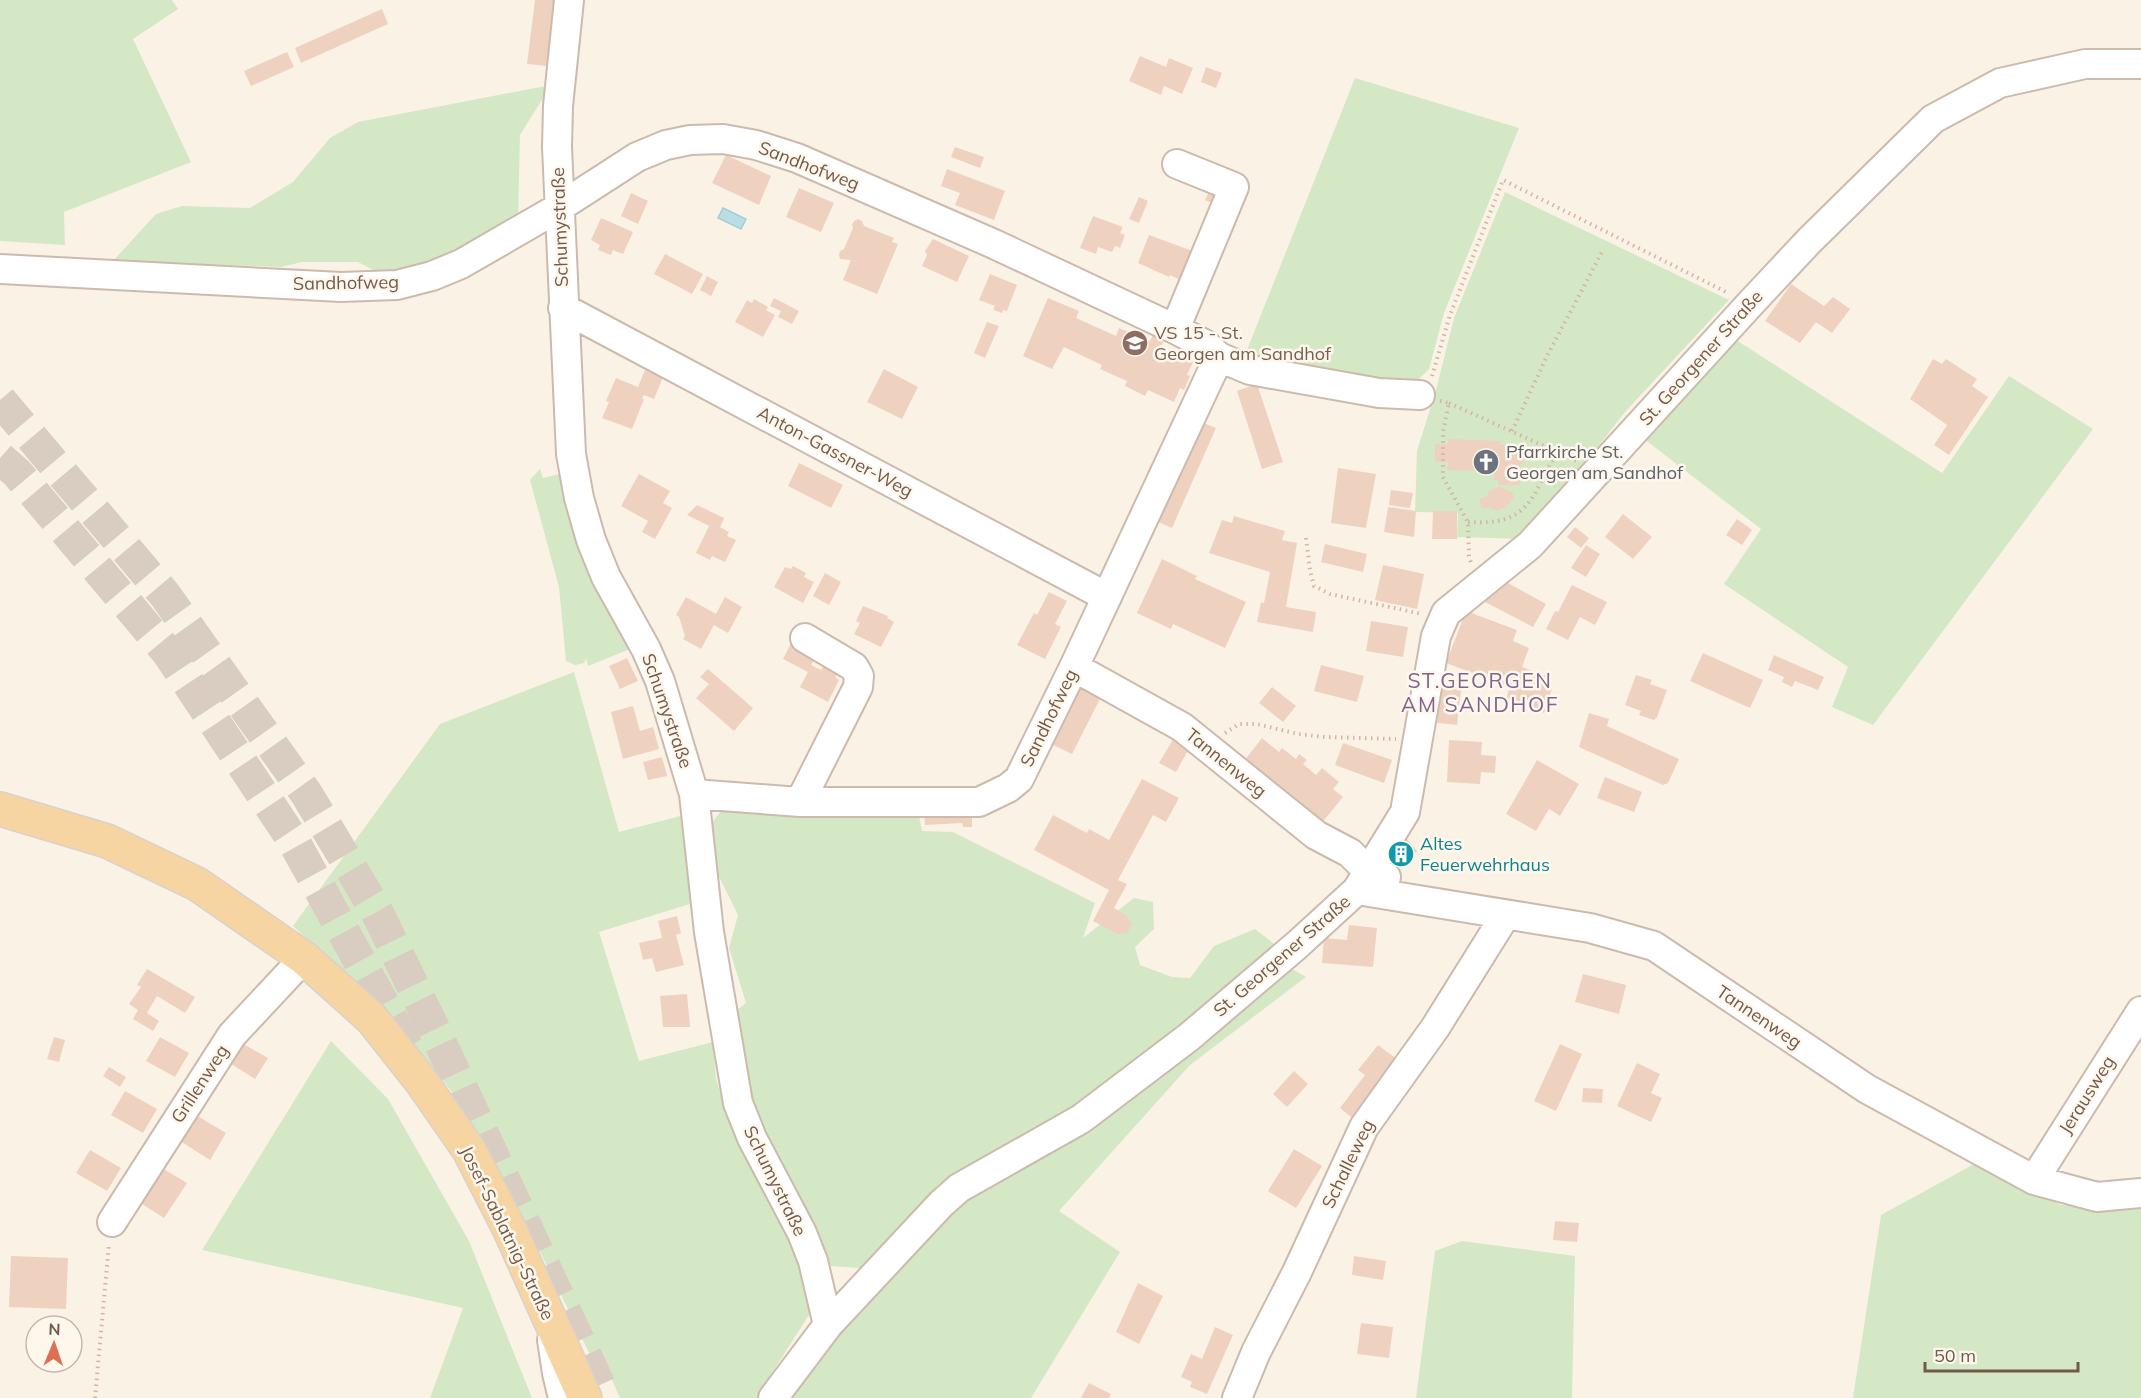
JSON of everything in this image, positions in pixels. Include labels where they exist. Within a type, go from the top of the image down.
[{"type":"main road","name":"Josef-Sablatnig-Straße","points":[[0,809],[107,842],[197,884],[304,958],[372,1019],[422,1081],[470,1150],[509,1228],[585,1398]]},
{"type":"street","name":"Schumystraße","points":[[569,0],[558,106],[558,208],[571,454],[579,498],[591,540],[606,577],[646,649],[660,681],[694,794],[709,932],[738,1103],[752,1138],[802,1233],[813,1261],[828,1325]]},
{"type":"street","name":"St. Georgener Straße","points":[[828,1325],[941,1204],[959,1188],[1081,1119],[1189,1037],[1297,945],[1363,881],[1405,812],[1436,636],[1443,618],[1530,545],[1750,304],[1809,242],[1934,119],[2000,83],[2085,64],[2141,64]]},
{"type":"street","name":"Sandhofweg","points":[[0,270],[341,286],[397,285],[432,276],[461,264],[558,208],[637,157],[666,145],[690,140],[723,139],[756,145],[797,158],[994,244],[1175,329],[1206,345],[1220,357],[1250,370],[1379,393],[1420,395]]},
{"type":"street","points":[[1175,329],[1234,187],[1177,164]]},
{"type":"street","name":"Anton-Gassner-Weg","points":[[563,308],[1107,597]]},
{"type":"street","name":"Sandhofweg","points":[[694,794],[800,802],[979,802],[1008,788],[1019,779],[1220,357]]},
{"type":"street","points":[[800,802],[858,687],[859,676],[854,667],[805,638]]},
{"type":"street","name":"Tannenweg","points":[[1074,667],[1182,727],[1316,835],[1350,853],[1363,881],[1505,915],[1590,928],[1654,946],[1867,1089],[2034,1180],[2097,1197],[2141,1193]]},
{"type":"street","name":"Schalleweg","points":[[1237,1398],[1256,1352],[1297,1272],[1364,1127],[1435,1028],[1505,915]]},
{"type":"street","name":"Grillenweg","points":[[111,1228],[232,1035],[304,958]]},
{"type":"street","name":"Jerausweg","points":[[2034,1180],[2141,1011]]},
{"type":"street","points":[[550,1320],[562,1398]]},
{"type":"street","points":[[773,1398],[828,1325]]},
{"type":"path","points":[[1580,462],[1449,403],[1420,395],[1433,373],[1450,315],[1503,180],[1750,304]]},
{"type":"path","points":[[1512,431],[1547,356],[1602,252]]},
{"type":"path","points":[[1449,403],[1443,432],[1443,477],[1468,522],[1468,556],[1479,586]]},
{"type":"path","points":[[1468,522],[1490,524],[1507,520],[1522,511],[1557,452]]},
{"type":"path","points":[[1306,538],[1314,586],[1330,594],[1443,618]]},
{"type":"path","points":[[1202,743],[1239,724],[1257,724],[1298,734],[1325,737],[1417,740]]},
{"type":"path","points":[[94,1398],[111,1228]]},
{"type":"green space","points":[[0,0],[172,0],[178,9],[133,39],[191,162],[64,212],[65,245],[0,241]]},
{"type":"green space","points":[[1355,78],[1519,128],[1444,313],[1429,369],[1413,385],[1243,360]]},
{"type":"green space","points":[[551,85],[520,135],[518,219],[449,258],[379,273],[358,262],[302,262],[281,267],[113,261],[156,214],[182,206],[250,208],[293,182],[330,138],[358,122]]},
{"type":"green space","points":[[1505,192],[1729,300],[1625,412],[1526,539],[1457,537],[1458,513],[1415,512],[1417,451],[1436,390],[1454,318]]},
{"type":"green space","points":[[1733,338],[1942,473],[2009,376],[2093,429],[1873,725],[1832,707],[1848,667],[1724,584],[1761,529],[1639,435]]},
{"type":"green space","points":[[540,469],[543,478],[567,472],[635,647],[588,666],[586,658],[584,663],[575,665],[566,661],[559,587],[530,480]]},
{"type":"green space","points":[[574,672],[619,832],[688,814],[690,904],[599,932],[639,1061],[713,1042],[716,1079],[726,1113],[802,1251],[811,1284],[809,1315],[756,1398],[620,1398],[612,1380],[590,1355],[509,1187],[456,1097],[400,1026],[293,926],[440,724]]},
{"type":"green space","points":[[918,811],[922,831],[953,832],[1095,903],[1083,938],[1134,898],[1153,902],[1154,929],[1135,947],[1140,965],[1172,977],[1190,978],[1214,946],[1255,929],[1278,947],[1182,1030],[1071,1112],[939,1184],[860,1268],[829,1266],[760,1135],[741,1076],[733,1013],[746,1003],[729,948],[738,915],[708,854],[709,827],[720,812]]},
{"type":"green space","points":[[1287,966],[1306,977],[1190,1065],[1059,1211],[1120,1252],[1031,1398],[788,1398],[863,1303],[952,1206],[1092,1130]]},
{"type":"green space","points":[[331,1041],[388,1099],[469,1241],[532,1398],[430,1398],[463,1308],[202,1250]]},
{"type":"green space","points":[[1976,1163],[2061,1205],[2141,1206],[2141,1398],[1853,1398],[1881,1215]]},
{"type":"green space","points":[[1462,1241],[1575,1256],[1572,1398],[1416,1398],[1435,1251]]},
{"type":"water","points":[[723,208],[746,219],[741,229],[718,218]]},
{"type":"building","points":[[535,0],[555,0],[547,66],[527,64]]},
{"type":"building","points":[[382,9],[388,24],[301,63],[295,48]]},
{"type":"building","points":[[287,52],[294,67],[251,86],[244,71]]},
{"type":"building","points":[[1140,56],[1166,67],[1169,58],[1193,68],[1182,94],[1164,86],[1161,95],[1129,81]]},
{"type":"building","points":[[1206,67],[1222,73],[1216,88],[1201,82]]},
{"type":"building","points":[[955,147],[984,157],[980,168],[951,157]]},
{"type":"building","points":[[726,155],[771,176],[759,205],[712,183]]},
{"type":"building","points":[[947,169],[1005,191],[994,220],[955,205],[960,193],[941,186]]},
{"type":"building","points":[[799,188],[834,203],[821,232],[786,217]]},
{"type":"building","points":[[1210,190],[1220,194],[1215,204],[1205,200]]},
{"type":"building","points":[[631,193],[648,201],[638,224],[621,216]]},
{"type":"building","points":[[1139,197],[1148,201],[1139,223],[1129,219]]},
{"type":"building","points":[[1093,216],[1123,227],[1120,233],[1125,235],[1120,248],[1115,246],[1112,252],[1098,247],[1096,254],[1080,248]]},
{"type":"building","points":[[601,218],[633,232],[623,254],[613,250],[611,255],[598,250],[600,245],[591,240]]},
{"type":"building","points":[[858,219],[864,226],[894,238],[892,242],[898,244],[877,294],[843,280],[851,260],[840,259],[839,255],[844,249],[854,221]]},
{"type":"building","points":[[1149,235],[1195,252],[1183,281],[1138,263]]},
{"type":"building","points":[[933,239],[969,256],[957,282],[922,266],[927,255],[925,251]]},
{"type":"building","points":[[665,254],[703,274],[692,294],[654,274]]},
{"type":"building","points":[[990,274],[1017,285],[1007,311],[1003,310],[1002,313],[993,310],[995,306],[979,300]]},
{"type":"building","points":[[707,276],[718,282],[711,296],[700,290]]},
{"type":"building","points":[[1791,284],[1824,306],[1833,297],[1850,309],[1832,333],[1816,322],[1800,343],[1765,321]]},
{"type":"building","points":[[774,298],[799,311],[792,324],[778,317],[781,311],[770,306]]},
{"type":"building","points":[[1048,298],[1079,311],[1076,318],[1116,336],[1119,328],[1150,341],[1153,335],[1164,340],[1161,347],[1193,362],[1184,390],[1180,388],[1174,402],[1148,390],[1145,396],[1125,386],[1127,381],[1100,369],[1102,365],[1064,347],[1052,369],[1023,356]]},
{"type":"building","points":[[754,299],[768,307],[766,310],[775,315],[763,337],[735,322],[747,300],[752,303]]},
{"type":"building","points":[[987,322],[999,326],[985,358],[974,353]]},
{"type":"building","points":[[1933,359],[1942,364],[1946,359],[1977,379],[1972,386],[1988,397],[1949,455],[1934,445],[1947,425],[1910,399]]},
{"type":"building","points":[[884,369],[918,387],[902,419],[867,402]]},
{"type":"building","points":[[645,370],[663,377],[654,399],[644,395],[632,429],[602,418],[609,402],[606,401],[616,378],[638,387]]},
{"type":"building","points":[[1257,384],[1283,462],[1262,469],[1237,391]]},
{"type":"building","points":[[1201,422],[1216,428],[1172,528],[1154,520]]},
{"type":"building","name":"Pfarrkirche St. Georgen am Sandhof","points":[[1448,439],[1500,441],[1500,445],[1517,445],[1524,452],[1524,462],[1520,465],[1520,485],[1498,485],[1498,480],[1494,480],[1494,471],[1447,470],[1448,462],[1435,462],[1435,444],[1448,444]]},
{"type":"building","points":[[799,463],[843,485],[831,508],[788,486]]},
{"type":"building","points":[[1338,468],[1376,474],[1366,528],[1331,523]]},
{"type":"building","points":[[639,474],[670,491],[663,503],[672,508],[655,539],[642,532],[648,521],[621,506]]},
{"type":"building","points":[[1499,487],[1512,492],[1514,497],[1511,501],[1505,508],[1497,511],[1488,507],[1482,509],[1479,499],[1486,497],[1490,490]]},
{"type":"building","points":[[1391,490],[1413,493],[1410,508],[1389,505]]},
{"type":"building","points":[[697,505],[724,518],[720,527],[729,532],[727,536],[736,540],[725,562],[712,556],[710,560],[696,553],[709,526],[687,515]]},
{"type":"building","points":[[1388,507],[1416,511],[1414,537],[1384,532]]},
{"type":"building","points":[[1433,511],[1457,511],[1457,539],[1432,539]]},
{"type":"building","points":[[1623,514],[1652,537],[1633,559],[1605,537]]},
{"type":"building","points":[[1234,516],[1285,531],[1282,540],[1297,543],[1286,607],[1316,612],[1313,632],[1257,622],[1261,602],[1264,603],[1270,572],[1209,553],[1222,520],[1232,523]]},
{"type":"building","points":[[1737,519],[1752,530],[1742,545],[1726,535]]},
{"type":"building","points":[[1575,527],[1589,538],[1581,548],[1567,537]]},
{"type":"building","points":[[1325,544],[1367,554],[1363,572],[1321,562]]},
{"type":"building","points":[[1586,545],[1600,554],[1586,577],[1571,568]]},
{"type":"building","points":[[1162,559],[1197,576],[1195,579],[1246,602],[1225,648],[1173,624],[1171,629],[1137,613]]},
{"type":"building","points":[[1383,565],[1424,574],[1417,609],[1375,600]]},
{"type":"building","points":[[793,566],[806,573],[804,577],[814,582],[803,603],[774,587],[785,567],[791,569]]},
{"type":"building","points":[[825,573],[841,582],[829,605],[813,596]]},
{"type":"building","points":[[1499,578],[1546,604],[1533,627],[1485,602]]},
{"type":"building","points":[[1572,585],[1607,602],[1595,625],[1580,617],[1568,640],[1546,629]]},
{"type":"building","points":[[1049,592],[1067,601],[1055,624],[1061,627],[1045,659],[1017,645],[1034,613],[1037,615]]},
{"type":"building","points":[[686,597],[716,614],[725,597],[742,607],[728,633],[714,625],[701,649],[683,639],[685,636],[679,617],[676,615]]},
{"type":"building","points":[[863,606],[888,616],[887,618],[894,622],[881,647],[854,634],[860,623],[856,621]]},
{"type":"building","points":[[1466,611],[1517,630],[1513,641],[1529,648],[1522,667],[1546,676],[1543,686],[1552,689],[1544,713],[1506,699],[1510,687],[1446,663]]},
{"type":"building","points":[[1371,621],[1408,627],[1403,657],[1366,651]]},
{"type":"building","points":[[791,643],[816,656],[811,665],[821,670],[823,666],[837,674],[835,677],[839,680],[828,702],[800,687],[808,672],[783,659]]},
{"type":"building","points":[[1703,653],[1763,680],[1750,708],[1690,681]]},
{"type":"building","points":[[1774,655],[1824,677],[1818,690],[1795,681],[1792,687],[1782,682],[1784,677],[1768,670]]},
{"type":"building","points":[[627,658],[638,681],[620,689],[609,666]]},
{"type":"building","points":[[1321,665],[1364,676],[1357,702],[1314,691]]},
{"type":"building","points":[[708,669],[753,708],[734,731],[696,698],[709,684],[700,677]]},
{"type":"building","points":[[1636,675],[1652,680],[1650,684],[1667,690],[1654,720],[1639,715],[1641,711],[1625,705]]},
{"type":"building","points":[[1080,684],[1102,695],[1072,754],[1049,743]]},
{"type":"building","points":[[1272,687],[1296,706],[1283,722],[1259,703]]},
{"type":"building","points":[[1441,687],[1461,690],[1457,725],[1437,723]]},
{"type":"building","points":[[633,706],[640,731],[653,727],[659,749],[623,759],[611,712]]},
{"type":"building","points":[[1589,713],[1609,719],[1607,726],[1679,759],[1668,783],[1663,785],[1579,747]]},
{"type":"building","points":[[1175,736],[1191,745],[1176,772],[1159,763]]},
{"type":"building","points":[[1262,738],[1279,752],[1282,748],[1296,759],[1299,754],[1307,760],[1303,764],[1316,775],[1322,768],[1339,782],[1333,789],[1343,797],[1321,824],[1244,761]]},
{"type":"building","points":[[1449,740],[1482,742],[1481,755],[1496,756],[1495,773],[1481,772],[1480,784],[1447,782]]},
{"type":"building","points":[[1343,743],[1392,760],[1384,783],[1335,765]]},
{"type":"building","points":[[662,757],[667,776],[648,780],[643,762]]},
{"type":"building","points":[[1537,760],[1579,784],[1560,816],[1549,809],[1536,831],[1506,814]]},
{"type":"building","points":[[1605,777],[1642,792],[1634,812],[1597,798]]},
{"type":"building","points":[[1142,779],[1179,798],[1166,822],[1153,815],[1118,880],[1127,884],[1114,908],[1127,916],[1132,924],[1127,933],[1118,934],[1093,921],[1109,890],[1034,850],[1053,815],[1087,833],[1089,829],[1109,840]]},
{"type":"building","points":[[972,807],[972,827],[963,827],[962,823],[925,825],[924,809]]},
{"type":"building","name":"Altes Feuerwehrhaus","points":[[1406,838],[1417,851],[1397,870],[1385,857]]},
{"type":"building","points":[[677,916],[681,933],[676,935],[684,965],[656,972],[652,958],[643,960],[639,943],[662,938],[658,921]]},
{"type":"building","points":[[1349,925],[1377,928],[1373,967],[1322,963],[1324,938],[1347,940]]},
{"type":"building","points":[[147,969],[195,997],[185,1013],[157,996],[147,1013],[159,1021],[153,1031],[133,1019],[138,1010],[129,1004],[141,987],[137,985]]},
{"type":"building","points":[[1583,974],[1626,985],[1619,1014],[1575,1002]]},
{"type":"building","points":[[687,994],[690,1027],[663,1027],[660,996]]},
{"type":"building","points":[[54,1037],[65,1040],[59,1062],[47,1059]]},
{"type":"building","points":[[160,1037],[189,1053],[175,1077],[146,1061]]},
{"type":"building","points":[[240,1042],[268,1058],[255,1079],[228,1062]]},
{"type":"building","points":[[1560,1044],[1582,1054],[1556,1111],[1534,1101]]},
{"type":"building","points":[[1378,1045],[1402,1063],[1356,1121],[1340,1108],[1365,1075],[1358,1070]]},
{"type":"building","points":[[1637,1063],[1660,1074],[1651,1093],[1662,1098],[1651,1122],[1617,1106]]},
{"type":"building","points":[[109,1067],[126,1077],[120,1087],[103,1076]]},
{"type":"building","points":[[1294,1071],[1308,1084],[1287,1107],[1273,1094]]},
{"type":"building","points":[[1583,1088],[1603,1089],[1602,1103],[1582,1102]]},
{"type":"building","points":[[125,1091],[157,1109],[143,1133],[111,1115]]},
{"type":"building","points":[[196,1115],[226,1133],[210,1160],[180,1141]]},
{"type":"building","points":[[1294,1149],[1322,1166],[1296,1208],[1268,1191]]},
{"type":"building","points":[[90,1150],[121,1168],[107,1191],[76,1173]]},
{"type":"building","points":[[162,1168],[187,1183],[164,1218],[139,1202]]},
{"type":"building","points":[[1555,1221],[1579,1223],[1577,1242],[1553,1240]]},
{"type":"building","points":[[11,1256],[68,1258],[66,1309],[9,1307]]},
{"type":"building","points":[[1354,1256],[1386,1261],[1383,1280],[1352,1275]]},
{"type":"building","points":[[1138,1283],[1163,1296],[1139,1344],[1116,1332]]},
{"type":"building","points":[[1361,1323],[1393,1327],[1389,1358],[1357,1354]]},
{"type":"building","points":[[1215,1327],[1233,1335],[1207,1394],[1190,1387],[1192,1382],[1181,1377],[1191,1354],[1202,1359]]},
{"type":"building","points":[[1089,1383],[1111,1394],[1109,1398],[1081,1398]]},
{"type":"tunnel","points":[[0,400],[165,595],[306,793],[377,912],[440,1042],[605,1398]]},
{"type":"tunnel","points":[[0,458],[17,473],[169,654],[293,840],[409,1051]]},
{"type":"place","name":"VS 15 - St. Georgen am Sandhof","points":[[1135,343]]},
{"type":"place","name":"Pfarrkirche St. Georgen am Sandhof","points":[[1486,462]]},
{"type":"place","name":"Altes Feuerwehrhaus","points":[[1401,854]]},
{"type":"district","name":"ST.GEORGEN AM SANDHOF","points":[[1480,693]]}]
